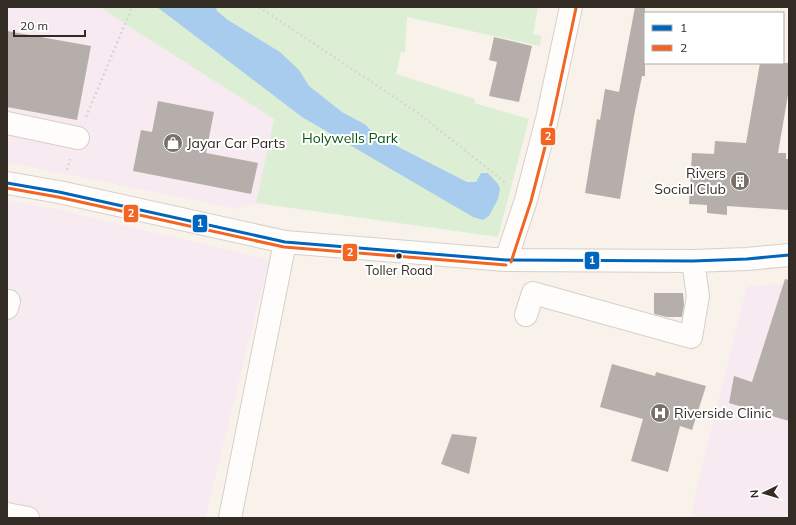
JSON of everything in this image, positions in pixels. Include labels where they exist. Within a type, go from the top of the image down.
[{"type":"street","points":[[506,260],[526,200],[547,118],[571,7]]},
{"type":"street","points":[[7,123],[78,138]]},
{"type":"street","points":[[7,183],[59,192],[285,242],[506,260],[693,261],[747,260],[789,256]]},
{"type":"street","points":[[230,518],[285,242]]},
{"type":"street","points":[[526,315],[533,293],[691,337],[698,296],[693,261]]},
{"type":"street","points":[[7,514],[28,518]]},
{"type":"path","points":[[59,192],[78,138],[132,7]]},
{"type":"path","points":[[259,7],[418,113],[526,200]]},
{"type":"shaded area","points":[[7,7],[100,7],[274,119],[256,203],[237,209],[7,162]]},
{"type":"shaded area","points":[[7,200],[59,210],[269,260],[205,518],[7,518]]},
{"type":"shaded area","points":[[789,284],[789,518],[692,518],[694,499],[747,286]]},
{"type":"green space","name":"Holywells Park","points":[[100,7],[538,7],[533,34],[541,36],[540,46],[407,17],[405,52],[401,52],[396,74],[475,99],[474,103],[529,119],[498,237],[256,203],[274,119]]},
{"type":"water","points":[[157,7],[216,7],[217,11],[228,20],[280,52],[299,70],[309,86],[342,112],[366,125],[375,135],[467,182],[476,182],[481,173],[488,173],[498,184],[500,189],[498,199],[489,216],[483,220],[473,217],[302,117]]},
{"type":"building","points":[[635,7],[645,7],[645,76],[642,76],[620,199],[585,193],[597,119],[600,120],[605,89],[619,92]]},
{"type":"building","points":[[7,31],[91,46],[77,120],[7,107]]},
{"type":"building","points":[[494,37],[532,46],[519,102],[489,96],[497,62],[489,60]]},
{"type":"building","name":"Rivers Social Club","points":[[789,63],[789,89],[778,153],[786,153],[786,159],[789,159],[789,210],[727,206],[727,215],[707,213],[707,205],[689,204],[692,153],[714,154],[715,141],[746,143],[760,64]]},
{"type":"building","name":"Jayar Car Parts","points":[[158,101],[214,112],[206,153],[258,163],[251,194],[133,171],[141,130],[152,132]]},
{"type":"building","points":[[785,279],[789,280],[789,421],[729,403],[734,376],[752,382]]},
{"type":"building","points":[[654,293],[683,293],[684,305],[682,317],[667,317],[654,314]]},
{"type":"building","name":"Riverside Clinic","points":[[612,364],[655,376],[656,372],[706,386],[692,430],[680,426],[668,472],[631,461],[643,419],[600,407]]},
{"type":"building","points":[[452,434],[477,437],[469,474],[441,464]]},
{"type":"transit line","name":"2","points":[[511,262],[531,201],[552,120],[576,8]]},
{"type":"transit line","name":"1","points":[[7,183],[59,192],[285,242],[506,260],[693,261],[747,259],[789,255]]},
{"type":"transit line","name":"2","points":[[7,188],[58,197],[284,247],[506,265]]},
{"type":"place","name":"Jayar Car Parts","points":[[173,143]]},
{"type":"place","name":"Rivers Social Club","points":[[740,181]]},
{"type":"place","name":"Toller Road","points":[[399,256]]},
{"type":"place","name":"Riverside Clinic","points":[[660,413]]}]
